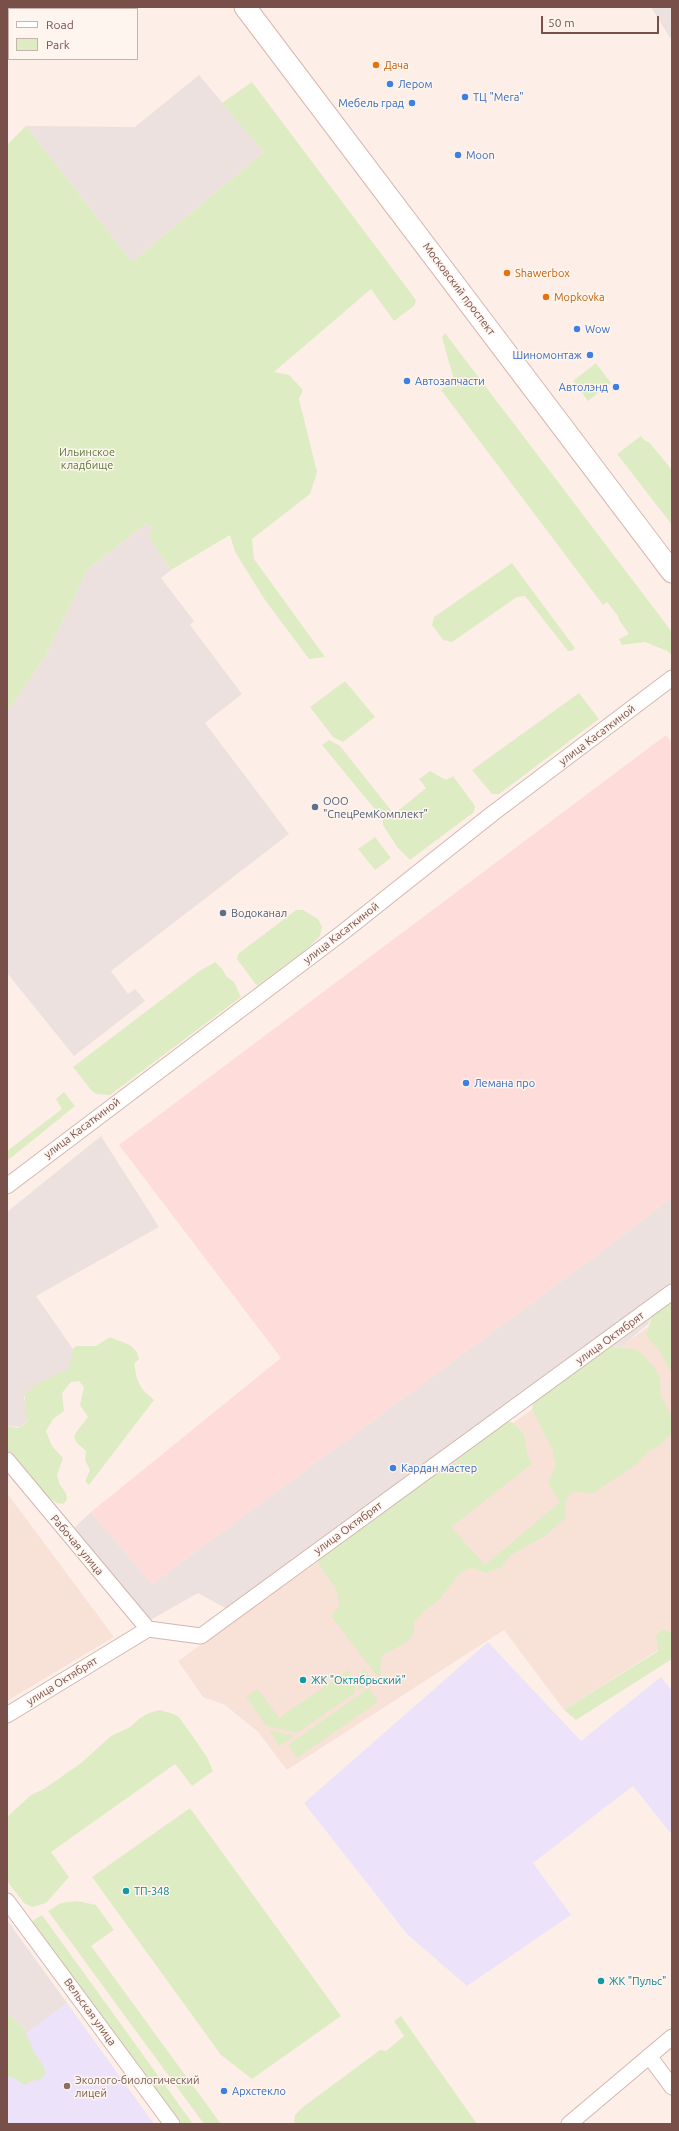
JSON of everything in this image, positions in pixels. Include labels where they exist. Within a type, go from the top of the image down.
[{"type":"main road","name":"Московский проспект","points":[[245,7],[672,572]]},
{"type":"street","name":"улица Касаткиной","points":[[7,1186],[342,933],[492,814],[672,678]]},
{"type":"street","name":"улица Октябрят","points":[[7,1715],[148,1629],[201,1636],[672,1292]]},
{"type":"street","name":"Рабочая улица","points":[[7,1460],[148,1629]]},
{"type":"street","name":"Вельская улица","points":[[7,1901],[172,2124]]},
{"type":"street","points":[[568,2124],[672,2037]]},
{"type":"street","points":[[649,2056],[672,2087]]},
{"type":"shaded area","points":[[651,7],[672,7],[672,41]]},
{"type":"shaded area","points":[[199,75],[264,152],[132,262],[26,126],[135,127]]},
{"type":"shaded area","points":[[147,523],[153,530],[149,537],[171,570],[161,578],[194,621],[190,625],[242,694],[205,723],[289,834],[111,971],[128,994],[135,989],[145,1001],[74,1056],[7,973],[7,712],[44,658],[88,569]]},
{"type":"shaded area","points":[[666,735],[672,743],[672,1197],[617,1240],[152,1584],[91,1512],[281,1358],[119,1145]]},
{"type":"shaded area","points":[[101,1136],[159,1227],[36,1296],[73,1349],[71,1367],[67,1371],[39,1383],[27,1392],[24,1397],[28,1420],[21,1427],[7,1426],[7,1212]]},
{"type":"shaded area","points":[[672,1197],[672,1301],[621,1347],[615,1346],[461,1452],[460,1457],[455,1463],[449,1463],[421,1486],[238,1615],[198,1593],[140,1626],[68,1534],[91,1512],[152,1584],[617,1240]]},
{"type":"shaded area","points":[[672,1310],[672,1633],[664,1629],[658,1650],[564,1710],[504,1630],[287,1770],[258,1732],[225,1705],[203,1697],[178,1661]]},
{"type":"shaded area","points":[[7,1493],[114,1637],[7,1701]]},
{"type":"shaded area","points":[[488,1642],[581,1741],[661,1677],[672,1691],[672,1835],[633,1786],[533,1863],[571,1915],[467,1986],[407,1934],[304,1803]]},
{"type":"shaded area","points":[[7,1920],[67,2003],[26,2034],[23,2027],[7,2013]]},
{"type":"shaded area","name":"Эколого-биологический лицей","points":[[67,2003],[154,2124],[7,2124],[7,2047]]},
{"type":"green space","name":"Ильинское кладбище","points":[[252,82],[416,300],[414,306],[394,321],[371,289],[274,372],[289,375],[303,390],[299,399],[317,472],[310,494],[252,539],[254,559],[325,657],[309,659],[265,600],[235,552],[230,535],[171,570],[148,536],[153,530],[147,523],[88,569],[44,658],[7,712],[7,145],[26,126],[132,262],[264,152],[222,103]]},
{"type":"green space","points":[[445,333],[672,632],[672,655],[667,651],[645,642],[622,645],[619,639],[629,634],[619,620],[618,616],[607,602],[603,605],[441,390],[454,380],[442,337]]},
{"type":"green space","points":[[596,363],[611,383],[588,401],[573,381]]},
{"type":"green space","points":[[641,436],[645,441],[649,442],[672,470],[672,525],[617,454]]},
{"type":"green space","points":[[512,563],[575,648],[572,651],[568,651],[525,596],[517,597],[452,642],[443,640],[432,625],[434,617]]},
{"type":"green space","points":[[345,681],[375,717],[343,742],[333,737],[310,707]]},
{"type":"green space","points":[[579,693],[599,719],[499,794],[492,794],[472,770]]},
{"type":"green space","points":[[329,740],[340,746],[394,814],[426,788],[419,779],[430,771],[446,780],[453,776],[475,806],[474,812],[410,860],[397,847],[383,825],[383,819],[322,745]]},
{"type":"green space","points":[[375,837],[391,858],[375,870],[358,849]]},
{"type":"green space","points":[[296,910],[303,910],[318,919],[322,927],[320,936],[307,949],[257,986],[237,959],[238,954]]},
{"type":"green space","points":[[215,962],[223,970],[226,976],[234,982],[241,997],[110,1095],[96,1094],[91,1090],[73,1067],[198,972]]},
{"type":"green space","points":[[64,1092],[75,1106],[7,1161],[7,1151],[62,1109],[56,1099]]},
{"type":"green space","points":[[672,1301],[672,1374],[660,1351],[647,1337],[646,1333],[653,1315]]},
{"type":"green space","points":[[110,1337],[130,1345],[137,1352],[139,1359],[134,1364],[137,1379],[142,1389],[154,1400],[89,1485],[85,1481],[90,1470],[85,1460],[86,1451],[77,1443],[74,1437],[88,1417],[80,1405],[84,1387],[79,1381],[71,1382],[62,1393],[64,1411],[53,1419],[46,1431],[52,1446],[63,1458],[57,1475],[60,1485],[66,1493],[67,1500],[63,1504],[57,1503],[42,1493],[7,1451],[7,1426],[18,1428],[24,1425],[28,1420],[25,1410],[25,1394],[36,1384],[69,1369],[73,1349],[76,1346],[96,1346]]},
{"type":"green space","points":[[610,1346],[638,1350],[654,1367],[660,1377],[661,1396],[672,1417],[672,1433],[660,1445],[649,1451],[636,1465],[593,1493],[573,1492],[569,1495],[566,1501],[565,1518],[547,1535],[511,1555],[500,1568],[486,1573],[472,1568],[461,1572],[439,1600],[425,1610],[414,1622],[414,1633],[407,1642],[381,1656],[380,1680],[331,1616],[339,1607],[338,1597],[335,1587],[323,1571],[317,1559],[402,1495],[421,1486],[449,1463],[455,1463],[460,1457],[461,1452],[506,1422],[512,1422],[524,1434],[527,1453],[532,1464],[451,1527],[485,1565],[560,1502],[548,1483],[556,1465],[553,1451],[532,1409],[534,1399],[562,1383],[573,1372]]},
{"type":"green space","points":[[664,1629],[672,1633],[672,1659],[576,1720],[564,1710],[658,1651],[656,1635]]},
{"type":"green space","points":[[363,1668],[373,1680],[357,1691]]},
{"type":"green space","points":[[348,1670],[356,1683],[354,1694],[297,1733],[266,1726],[246,1697],[258,1689],[279,1718]]},
{"type":"green space","points":[[369,1688],[378,1702],[297,1758],[288,1745]]},
{"type":"green space","points":[[160,1710],[179,1717],[207,1757],[213,1771],[192,1786],[175,1764],[51,1852],[69,1877],[46,1903],[32,1907],[24,1903],[7,1881],[7,1817],[31,1795],[44,1789],[81,1763],[111,1736],[130,1727],[140,1718],[149,1713]]},
{"type":"green space","points":[[269,1730],[294,1736],[279,1746]]},
{"type":"green space","points":[[190,1808],[341,2016],[252,2079],[221,2055],[92,1877]]},
{"type":"green space","points":[[77,1901],[96,1905],[114,1930],[91,1946],[221,2124],[204,2124],[48,1911],[61,1903]]},
{"type":"green space","points":[[42,1915],[193,2124],[179,2124],[32,1921]]},
{"type":"green space","points":[[7,2013],[23,2027],[35,2054],[44,2067],[45,2075],[39,2080],[32,2081],[25,2085],[14,2078],[7,2076]]},
{"type":"green space","points":[[401,2016],[477,2124],[296,2124],[294,2121],[295,2115],[303,2107],[380,2050],[386,2051],[404,2036],[394,2021]]},
{"type":"place","name":"Дача","points":[[376,65]]},
{"type":"place","name":"Лером","points":[[390,84]]},
{"type":"place","name":"ТЦ \"Мега\"","points":[[465,97]]},
{"type":"place","name":"Мебель град","points":[[412,103]]},
{"type":"place","name":"Moon","points":[[458,155]]},
{"type":"place","name":"Shawerbox","points":[[507,273]]},
{"type":"place","name":"Mopkovka","points":[[546,297]]},
{"type":"place","name":"Wow","points":[[577,329]]},
{"type":"place","name":"Шиномонтаж","points":[[590,355]]},
{"type":"place","name":"Автозапчасти","points":[[407,381]]},
{"type":"place","name":"Автолэнд","points":[[616,387]]},
{"type":"place","name":"ООО \"СпецРемКомплект\"","points":[[315,807]]},
{"type":"place","name":"Водоканал","points":[[223,913]]},
{"type":"place","name":"Лемана про","points":[[466,1083]]},
{"type":"place","name":"Кардан мастер","points":[[393,1468]]},
{"type":"place","name":"ЖК \"Октябрьский\"","points":[[303,1680]]},
{"type":"place","name":"ТП-348","points":[[126,1891]]},
{"type":"place","name":"ЖК \"Пульс\"","points":[[601,1981]]},
{"type":"place","name":"Эколого-биологический лицей","points":[[67,2086]]},
{"type":"place","name":"Архстекло","points":[[224,2091]]}]
